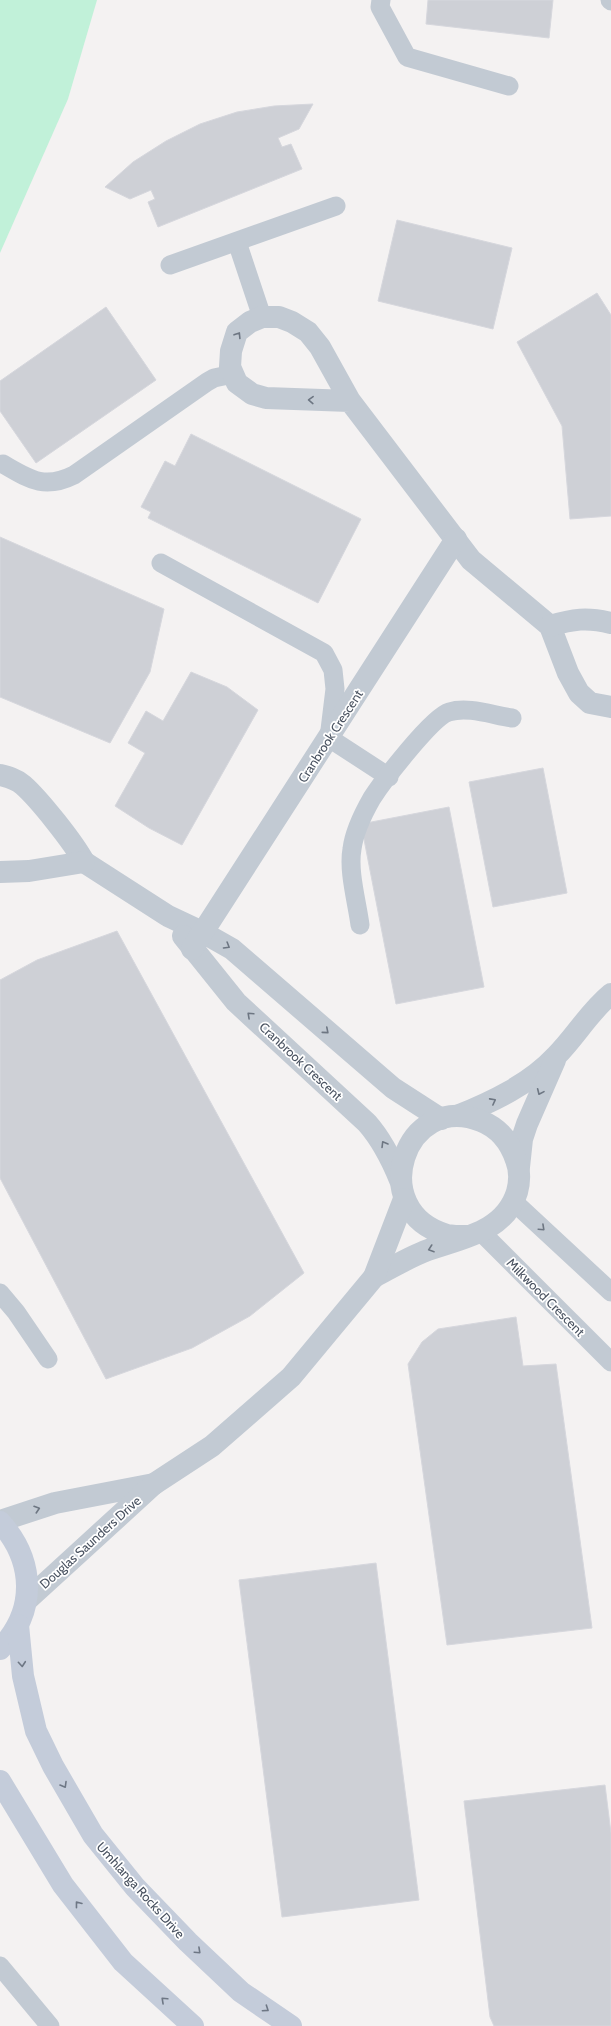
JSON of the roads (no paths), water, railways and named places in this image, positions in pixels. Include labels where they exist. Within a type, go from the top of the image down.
[{"type":"main road","points":[[0,1521],[11,1534],[19,1550],[26,1578],[26,1601],[18,1625],[0,1649]]},
{"type":"main road","name":"Umhlanga Rocks Drive","points":[[18,1625],[23,1676],[36,1730],[52,1766],[93,1835],[135,1887],[188,1942],[241,1992],[291,2026]]},
{"type":"main road","points":[[0,1781],[63,1885],[123,1962],[193,2026]]},
{"type":"street","points":[[350,401],[266,398],[252,394],[237,383],[230,367],[230,351],[238,332],[250,322],[262,317],[278,317],[292,322],[308,332],[320,347],[350,401],[471,560],[550,626],[568,673],[579,694],[590,703],[611,707]]},
{"type":"street","name":"Cranbrook Crescent","points":[[197,940],[329,738],[456,539]]},
{"type":"street","points":[[550,626],[572,619],[588,619],[611,623]]},
{"type":"street","points":[[0,775],[12,778],[22,784],[66,836],[84,862],[29,871],[0,872]]},
{"type":"street","name":"Cranbrook Crescent","points":[[84,862],[168,916],[197,940],[236,1002],[367,1123],[379,1137],[390,1155],[402,1189]]},
{"type":"street","name":"Cranbrook Crescent","points":[[197,940],[232,949],[393,1088],[449,1118]]},
{"type":"street","points":[[556,1057],[522,1139],[519,1185],[514,1202],[504,1216],[493,1226],[474,1234],[448,1235],[429,1228],[415,1216],[402,1189],[401,1164],[406,1149],[415,1136],[427,1126],[484,1106],[508,1093],[556,1057],[598,1005],[611,994]]},
{"type":"street","points":[[449,1118],[474,1118],[490,1125],[507,1141],[513,1150],[519,1167]]},
{"type":"street","name":"Douglas Saunders Drive","points":[[26,1601],[154,1484],[212,1446],[291,1377],[374,1277],[402,1189]]},
{"type":"street","name":"Douglas Saunders Drive","points":[[374,1277],[414,1256],[474,1234]]},
{"type":"street","name":"Douglas Saunders Drive","points":[[0,1521],[55,1503],[154,1484]]},
{"type":"lane","points":[[381,0],[380,7],[407,57],[509,86]]},
{"type":"lane","points":[[170,265],[336,206]]},
{"type":"lane","points":[[237,242],[262,317]]},
{"type":"lane","points":[[3,464],[27,478],[41,483],[52,483],[64,480],[74,475],[207,382],[214,378],[233,374]]},
{"type":"lane","points":[[161,563],[324,653],[333,670],[335,689],[329,738],[389,777]]},
{"type":"lane","points":[[360,925],[351,863],[352,849],[356,832],[372,798],[426,730],[438,718],[448,712],[462,709],[512,718]]},
{"type":"lane","points":[[514,1202],[611,1292]]},
{"type":"lane","name":"Milkwood Crescent","points":[[474,1234],[611,1362]]},
{"type":"lane","points":[[0,1293],[16,1312],[48,1359]]},
{"type":"lane","points":[[0,1966],[50,2026]]}]
